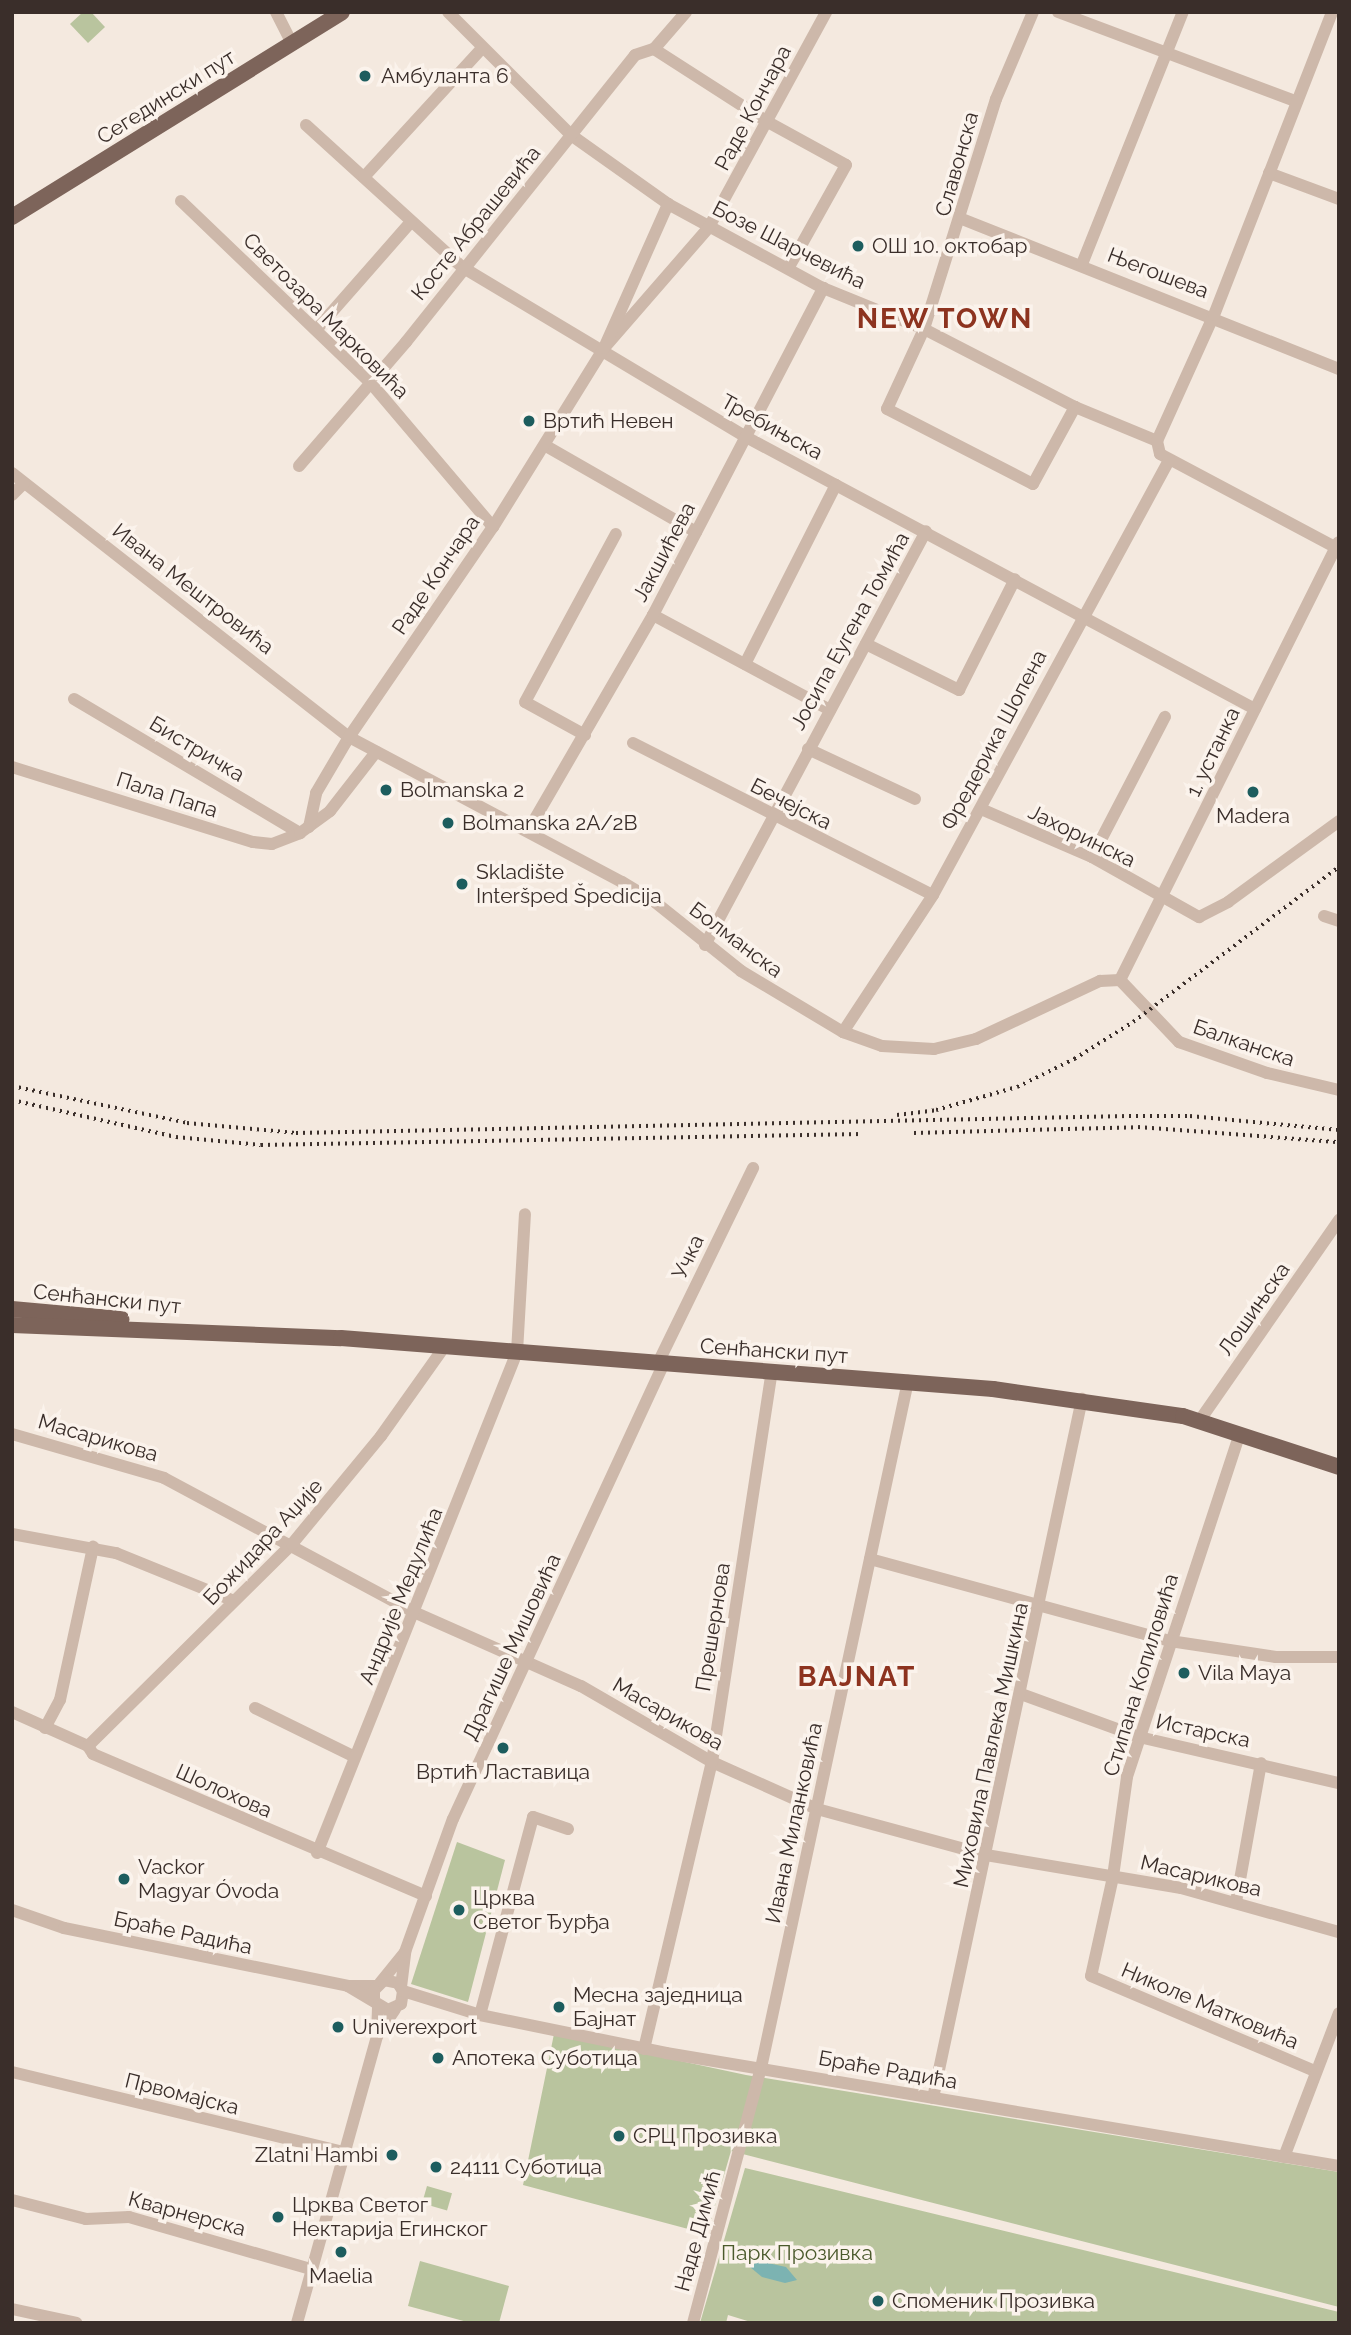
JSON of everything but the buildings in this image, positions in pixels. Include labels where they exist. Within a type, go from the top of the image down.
[{"type":"main road","name":"Сегедински пут","points":[[12,217],[342,12]]},
{"type":"main road","name":"Сенћански пут","points":[[12,1309],[198,1330]]},
{"type":"main road","name":"Сенћански пут","points":[[12,1325],[198,1330],[445,1346],[908,1381],[1082,1399],[1200,1420],[1339,1467]]},
{"type":"street","points":[[276,12],[292,43]]},
{"type":"street","name":"Бозе Шарчевића","points":[[447,12],[571,135],[668,204],[789,267],[822,288],[924,329],[1075,407],[1157,441]]},
{"type":"street","name":"Косте Абрашевића","points":[[299,466],[635,55],[654,49],[686,12]]},
{"type":"street","name":"Раде Кончара","points":[[604,348],[709,227],[826,12]]},
{"type":"street","name":"Славонска","points":[[1032,12],[996,99],[962,219],[924,329],[887,409],[1033,484],[1075,407]]},
{"type":"street","points":[[1058,12],[1297,103]]},
{"type":"street","points":[[1082,264],[1183,12]]},
{"type":"street","points":[[1333,20],[1297,103],[1214,316],[1157,441],[1156,450],[1169,460],[1337,544]]},
{"type":"street","points":[[363,177],[482,48]]},
{"type":"street","points":[[654,49],[766,121],[846,165],[789,267]]},
{"type":"street","name":"Требињска","points":[[306,125],[462,267],[604,348],[746,437],[1255,709]]},
{"type":"street","points":[[1269,173],[1339,199]]},
{"type":"street","name":"Светозара Марковића","points":[[181,201],[370,382],[493,527]]},
{"type":"street","name":"Раде Кончара","points":[[304,830],[316,793],[349,737],[493,527],[546,446],[604,348],[668,204]]},
{"type":"street","name":"Његошева","points":[[962,219],[1214,316],[1339,369]]},
{"type":"street","points":[[316,330],[411,222]]},
{"type":"street","name":"Јакшићева","points":[[529,829],[653,615],[822,288]]},
{"type":"street","points":[[546,446],[696,532]]},
{"type":"street","name":"Фредерика Шопена","points":[[843,1032],[933,895],[981,809],[1081,615],[1169,460]]},
{"type":"street","name":"Ивана Мештровића","points":[[12,472],[349,737]]},
{"type":"street","points":[[12,495],[24,483]]},
{"type":"street","points":[[745,664],[836,485]]},
{"type":"street","name":"Јосипа Еугена Томића","points":[[705,945],[926,531]]},
{"type":"street","points":[[584,735],[525,702],[616,534]]},
{"type":"street","name":"1. устанка","points":[[1120,980],[1337,544]]},
{"type":"street","points":[[866,644],[959,690],[1015,579]]},
{"type":"street","points":[[653,615],[830,710]]},
{"type":"street","name":"Бистричка","points":[[74,699],[304,830]]},
{"type":"street","points":[[1092,857],[1165,717]]},
{"type":"street","name":"Болманска","points":[[349,737],[529,829],[655,902],[705,945],[774,993],[843,1032],[882,1046],[934,1049],[976,1039],[1101,981],[1120,980]]},
{"type":"street","name":"Бечејска","points":[[633,743],[773,817],[933,895]]},
{"type":"street","name":"Јосипа Еугена Томића","points":[[808,749],[915,799]]},
{"type":"street","points":[[304,830],[330,811],[376,752]]},
{"type":"street","name":"Пала Папа","points":[[12,767],[253,842],[272,844],[304,830]]},
{"type":"street","name":"Јахоринска","points":[[981,809],[1092,857],[1163,898],[1204,917],[1339,821]]},
{"type":"street","points":[[1324,916],[1339,921]]},
{"type":"street","name":"Балканска","points":[[1120,980],[1180,1042],[1267,1073],[1339,1090]]},
{"type":"street","name":"Учка","points":[[661,1363],[753,1168]]},
{"type":"street","name":"Андрије Медулића","points":[[317,1853],[416,1613],[517,1352],[526,1214]]},
{"type":"street","name":"Лошињска","points":[[1200,1420],[1339,1220]]},
{"type":"street","name":"Божидара Аџије","points":[[88,1746],[292,1544],[381,1436],[445,1346]]},
{"type":"street","name":"Драгише Мишовића","points":[[400,1998],[405,1952],[453,1819],[661,1363]]},
{"type":"street","name":"Прешернова","points":[[644,2049],[712,1762],[772,1372]]},
{"type":"street","name":"Ивана Миланковића","points":[[761,2068],[908,1381]]},
{"type":"street","name":"Миховила Павлека Мишкина","points":[[933,2098],[1041,1605],[1082,1399]]},
{"type":"street","name":"Стипана Копиловића","points":[[1091,1976],[1113,1877],[1127,1777],[1240,1433]]},
{"type":"street","name":"Масарикова","points":[[12,1434],[144,1469],[292,1544],[416,1613],[592,1692],[712,1762],[817,1809],[986,1855],[1236,1902],[1339,1932]]},
{"type":"street","points":[[12,1534],[93,1547],[234,1601]]},
{"type":"street","points":[[45,1728],[60,1700],[93,1547]]},
{"type":"street","points":[[870,1559],[1170,1641],[1276,1657],[1339,1657]]},
{"type":"street","name":"Истарска","points":[[1021,1694],[1139,1737],[1339,1783]]},
{"type":"street","points":[[255,1708],[355,1757]]},
{"type":"street","name":"Шолохова","points":[[12,1712],[88,1746],[93,1754],[317,1853],[426,1896]]},
{"type":"street","points":[[1236,1902],[1261,1763]]},
{"type":"street","points":[[480,2015],[533,1818],[568,1829]]},
{"type":"street","name":"Браће Радића","points":[[12,1910],[64,1928],[348,1986],[394,1981],[400,1998]]},
{"type":"street","name":"Драгише Мишовића","points":[[378,1984],[405,1952]]},
{"type":"street","name":"Николе Матковића","points":[[1091,1976],[1315,2071]]},
{"type":"street","points":[[377,2036],[378,1984]]},
{"type":"street","name":"Браће Радића","points":[[348,1986],[376,2003],[400,1998],[644,2049],[1339,2166]]},
{"type":"street","points":[[297,2323],[342,2152],[377,2036],[400,1998]]},
{"type":"street","points":[[1284,2157],[1339,2013]]},
{"type":"street","name":"Наде Димић","points":[[693,2323],[761,2068]]},
{"type":"street","name":"Првомајска","points":[[12,2072],[342,2152]]},
{"type":"street","name":"Кварнерска","points":[[12,2200],[86,2219],[129,2217],[310,2269]]},
{"type":"street","points":[[12,2309],[77,2323]]},
{"type":"green space","points":[[83,12],[91,12],[105,27],[88,43],[70,24]]},
{"type":"green space","points":[[457,1842],[505,1860],[468,2002],[411,1984]]},
{"type":"green space","points":[[554,2034],[746,2075],[1339,2172],[1339,2307],[731,2151],[707,2234],[523,2185]]},
{"type":"green space","name":"Парк Прозивка","points":[[745,2168],[1339,2312],[1339,2323],[754,2323],[728,2315],[726,2323],[700,2323]]},
{"type":"green space","points":[[427,2186],[452,2193],[447,2210],[422,2203]]},
{"type":"green space","points":[[420,2261],[509,2286],[499,2323],[471,2323],[408,2306]]},
{"type":"water","points":[[758,2261],[786,2267],[797,2280],[785,2283],[762,2277],[750,2267]]},
{"type":"railway","points":[[897,1115],[936,1110],[1017,1087],[1074,1059],[1133,1022],[1339,867]]},
{"type":"railway","points":[[12,1086],[187,1123],[296,1133],[1129,1116],[1190,1116],[1339,1130]]},
{"type":"railway","points":[[12,1100],[176,1137],[261,1145],[862,1134]]},
{"type":"railway","points":[[914,1133],[1138,1127],[1339,1142]]},
{"type":"place","name":"Амбуланта 6","points":[[365,76]]},
{"type":"place","name":"ОШ 10. октобар","points":[[858,246]]},
{"type":"place","name":"Вртић Невен","points":[[529,421]]},
{"type":"place","name":"Bolmanska 2","points":[[386,790]]},
{"type":"place","name":"Madera","points":[[1253,792]]},
{"type":"place","name":"Bolmanska 2A/2B","points":[[448,823]]},
{"type":"place","name":"Skladište Interšped Špedicija","points":[[462,884]]},
{"type":"place","name":"Vila Maya","points":[[1184,1673]]},
{"type":"place","name":"Вртић Ластавица","points":[[503,1748]]},
{"type":"place","name":"Vackor Magyar Óvoda","points":[[124,1879]]},
{"type":"place","name":"Црква Светог Ђурђа","points":[[459,1910]]},
{"type":"place","name":"Месна заједница Бајнат","points":[[559,2007]]},
{"type":"place","name":"Univerexport","points":[[338,2027]]},
{"type":"place","name":"Апотека Суботица","points":[[438,2058]]},
{"type":"place","name":"СРЦ Прозивка","points":[[619,2136]]},
{"type":"place","name":"Zlatni Hambi","points":[[392,2155]]},
{"type":"place","name":"24111 Суботица","points":[[436,2167]]},
{"type":"place","name":"Црква Светог Нектарија Егинског","points":[[278,2217]]},
{"type":"place","name":"Maelia","points":[[341,2252]]},
{"type":"place","name":"Споменик Прозивка","points":[[878,2301]]},
{"type":"district","name":"NEW TOWN","points":[[945,319]]},
{"type":"district","name":"BAJNAT","points":[[857,1677]]}]
